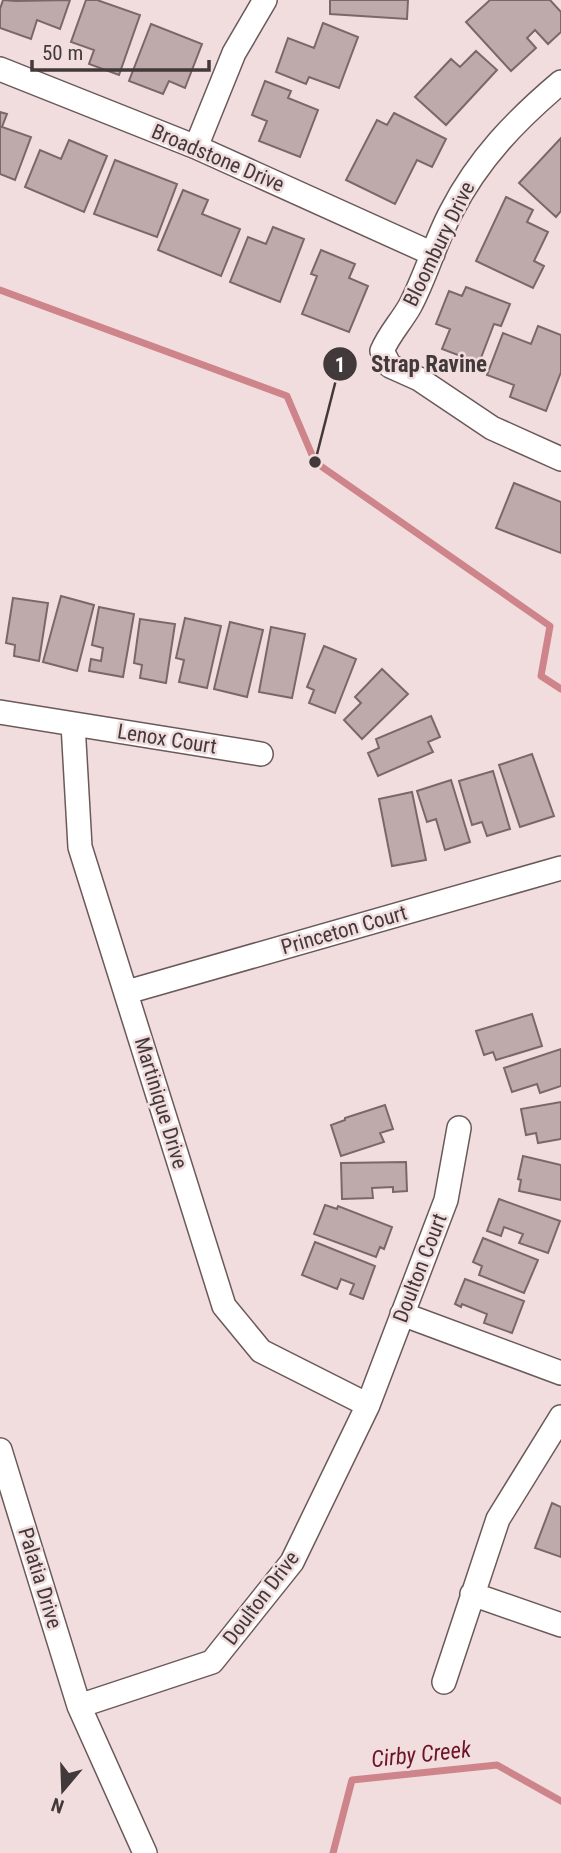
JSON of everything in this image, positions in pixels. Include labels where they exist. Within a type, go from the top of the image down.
[{"type":"street","points":[[196,147],[234,53],[265,0]]},
{"type":"street","name":"Broadstone Drive","points":[[0,69],[196,147],[433,254]]},
{"type":"street","name":"Bloombury Drive","points":[[561,82],[513,125],[467,182],[409,308],[389,334],[382,351],[390,366],[419,379],[492,428],[561,459]]},
{"type":"street","points":[[0,712],[73,724]]},
{"type":"street","name":"Lenox Court","points":[[73,724],[261,754]]},
{"type":"street","name":"Martinique Drive","points":[[73,724],[80,847],[224,1306],[261,1351],[368,1405]]},
{"type":"street","name":"Princeton Court","points":[[127,992],[561,868]]},
{"type":"street","name":"Doulton Court","points":[[368,1405],[446,1200],[459,1128]]},
{"type":"street","points":[[402,1314],[561,1373]]},
{"type":"street","name":"Doulton Drive","points":[[79,1706],[212,1662],[292,1562],[368,1405]]},
{"type":"street","points":[[444,1682],[498,1519],[561,1417]]},
{"type":"street","name":"Palatia Drive","points":[[0,1450],[79,1706],[145,1853]]},
{"type":"street","points":[[472,1594],[561,1625]]},
{"type":"building","points":[[3,0],[70,0],[60,29],[37,20],[31,39],[0,28]]},
{"type":"building","points":[[86,0],[97,0],[140,15],[119,75],[89,64],[94,50],[71,42]]},
{"type":"building","points":[[330,0],[408,0],[407,19],[330,14]]},
{"type":"building","points":[[490,0],[550,0],[561,12],[561,32],[548,44],[535,30],[527,38],[536,48],[511,71],[466,22]]},
{"type":"building","points":[[323,23],[358,37],[339,88],[309,77],[306,84],[276,72],[288,38],[314,48]]},
{"type":"building","points":[[151,24],[202,44],[185,88],[169,81],[163,94],[129,81]]},
{"type":"building","points":[[476,51],[497,70],[446,125],[415,97],[451,59],[460,67]]},
{"type":"building","points":[[265,81],[291,91],[288,98],[318,110],[300,157],[259,141],[267,121],[252,115]]},
{"type":"building","points":[[0,112],[7,114],[2,127],[31,137],[15,180],[0,174]]},
{"type":"building","points":[[394,113],[446,139],[432,167],[417,160],[395,204],[346,180],[377,120],[387,125]]},
{"type":"building","points":[[561,138],[561,211],[556,217],[519,183]]},
{"type":"building","points":[[69,140],[107,156],[84,212],[25,187],[40,150],[61,159]]},
{"type":"building","points":[[115,160],[177,184],[157,237],[94,214]]},
{"type":"building","points":[[183,190],[208,200],[202,214],[240,229],[221,276],[158,250]]},
{"type":"building","points":[[506,197],[533,210],[527,222],[548,232],[534,261],[544,266],[533,288],[476,261]]},
{"type":"building","points":[[273,227],[304,239],[280,302],[230,282],[248,237],[266,244]]},
{"type":"building","points":[[321,250],[355,264],[349,278],[368,286],[349,332],[302,314],[317,276],[311,274]]},
{"type":"building","points":[[466,287],[510,304],[501,326],[494,324],[479,363],[442,349],[450,329],[436,324],[449,291],[462,296]]},
{"type":"building","points":[[538,326],[561,335],[561,372],[546,411],[510,397],[514,385],[487,375],[503,333],[531,344]]},
{"type":"building","points":[[514,483],[561,502],[561,553],[496,528]]},
{"type":"building","points":[[61,596],[94,605],[77,671],[43,662]]},
{"type":"building","points":[[13,598],[48,603],[39,661],[14,656],[15,645],[6,643]]},
{"type":"building","points":[[99,607],[134,614],[123,677],[89,671],[91,659],[101,661],[103,648],[92,645]]},
{"type":"building","points":[[185,618],[221,626],[207,688],[179,682],[184,660],[176,658]]},
{"type":"building","points":[[140,619],[175,624],[166,683],[140,678],[142,665],[134,663]]},
{"type":"building","points":[[230,622],[263,630],[247,697],[214,689]]},
{"type":"building","points":[[271,627],[305,634],[292,698],[259,692]]},
{"type":"building","points":[[324,646],[356,659],[335,713],[309,703],[314,690],[307,687]]},
{"type":"building","points":[[382,669],[408,694],[362,739],[344,720],[361,703],[355,697]]},
{"type":"building","points":[[431,716],[440,737],[428,742],[433,752],[378,776],[368,753],[379,748],[376,739]]},
{"type":"building","points":[[532,754],[554,816],[520,827],[499,765]]},
{"type":"building","points":[[493,771],[510,829],[487,836],[482,822],[472,825],[459,781]]},
{"type":"building","points":[[451,780],[470,842],[445,850],[436,819],[427,822],[417,791]]},
{"type":"building","points":[[412,792],[426,860],[392,866],[379,799]]},
{"type":"building","points":[[532,1014],[542,1046],[496,1060],[493,1052],[484,1055],[476,1031]]},
{"type":"building","points":[[561,1049],[561,1086],[540,1093],[537,1084],[512,1092],[504,1068]]},
{"type":"building","points":[[561,1102],[561,1139],[538,1143],[536,1133],[526,1135],[521,1109]]},
{"type":"building","points":[[385,1105],[393,1129],[380,1133],[384,1142],[341,1156],[331,1125]]},
{"type":"building","points":[[523,1156],[561,1165],[561,1200],[519,1191],[521,1180],[518,1179]]},
{"type":"building","points":[[406,1162],[407,1191],[393,1192],[393,1187],[372,1188],[373,1198],[342,1199],[341,1163]]},
{"type":"building","points":[[499,1199],[560,1221],[548,1253],[519,1243],[523,1234],[504,1227],[501,1236],[487,1231]]},
{"type":"building","points":[[325,1205],[337,1209],[338,1206],[392,1227],[384,1249],[380,1247],[376,1257],[314,1234]]},
{"type":"building","points":[[483,1238],[538,1260],[524,1293],[479,1275],[482,1266],[473,1262]]},
{"type":"building","points":[[315,1242],[375,1266],[363,1299],[350,1294],[354,1284],[341,1279],[337,1289],[302,1275]]},
{"type":"building","points":[[465,1279],[524,1301],[512,1333],[484,1323],[487,1314],[455,1304]]},
{"type":"building","points":[[552,1503],[561,1507],[561,1557],[535,1548]]},
{"type":"waterway","points":[[0,290],[287,396],[315,462],[550,626],[541,676],[561,689]]},
{"type":"waterway","name":"Cirby Creek","points":[[333,1853],[352,1780],[497,1765],[561,1801]]},
{"type":"place","name":"Strap Ravine","points":[[315,462]]}]
